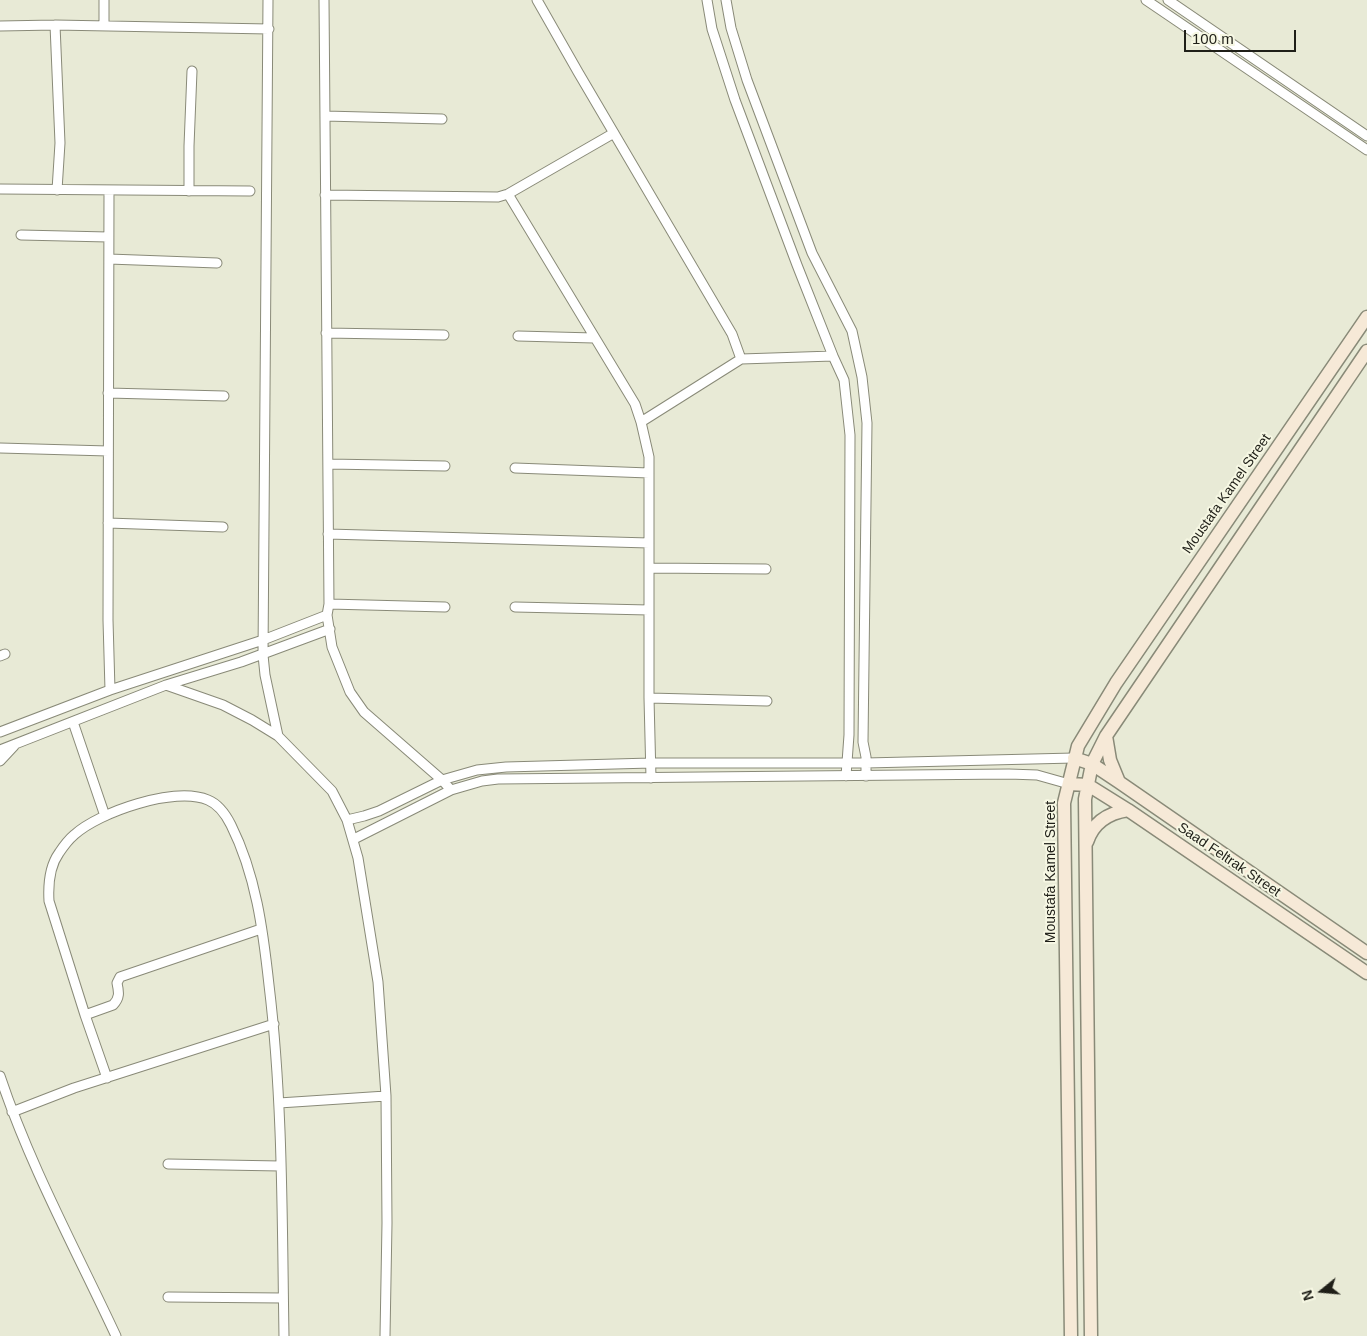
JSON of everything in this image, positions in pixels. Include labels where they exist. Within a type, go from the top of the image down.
[{"type":"street","points":[[104,0],[104,26]]},
{"type":"street","points":[[268,0],[263,655],[265,675],[278,736]]},
{"type":"street","points":[[324,0],[328,615],[332,647],[350,692],[364,712],[451,790]]},
{"type":"street","points":[[538,0],[547,19],[732,334],[741,359]]},
{"type":"street","points":[[707,0],[712,29],[735,100],[833,356],[844,380],[850,435],[849,735],[846,776]]},
{"type":"street","points":[[726,0],[731,28],[747,80],[812,253],[852,331],[862,377],[867,423],[863,742],[866,776]]},
{"type":"street","points":[[1146,0],[1367,150]]},
{"type":"street","points":[[1168,0],[1367,136]]},
{"type":"street","points":[[55,25],[60,143],[57,190]]},
{"type":"street","points":[[0,26],[55,25],[269,30]]},
{"type":"street","points":[[189,191],[192,71]]},
{"type":"street","points":[[325,116],[442,119]]},
{"type":"street","points":[[325,194],[488,198],[508,194],[614,134]]},
{"type":"street","points":[[0,189],[250,191]]},
{"type":"street","points":[[108,190],[110,690]]},
{"type":"street","points":[[508,194],[635,404],[650,457],[649,698],[651,778]]},
{"type":"street","points":[[20,235],[108,237]]},
{"type":"street","points":[[108,259],[217,262]]},
{"type":"street","name":"Moustafa Kamel Street","points":[[1071,1336],[1064,803],[1074,758],[1088,729],[1131,660],[1367,318]]},
{"type":"street","points":[[326,334],[444,335]]},
{"type":"street","points":[[518,336],[594,338]]},
{"type":"street","points":[[1091,1336],[1085,799],[1092,764],[1106,736],[1367,351]]},
{"type":"street","points":[[641,422],[741,359],[833,356]]},
{"type":"street","points":[[108,393],[224,396]]},
{"type":"street","points":[[0,448],[108,450]]},
{"type":"street","points":[[328,464],[444,466]]},
{"type":"street","points":[[515,468],[650,473]]},
{"type":"street","points":[[108,523],[223,527]]},
{"type":"street","points":[[328,534],[650,543]]},
{"type":"street","points":[[649,568],[766,569]]},
{"type":"street","points":[[329,604],[445,607]]},
{"type":"street","points":[[515,607],[649,610]]},
{"type":"street","points":[[0,732],[110,690],[263,640],[328,615]]},
{"type":"street","points":[[0,750],[166,685],[263,655],[330,629]]},
{"type":"street","points":[[166,685],[222,706],[252,720],[278,736],[332,791],[348,820],[354,839],[378,982],[386,1096],[387,1223],[385,1336]]},
{"type":"street","points":[[649,698],[767,701]]},
{"type":"street","points":[[73,722],[105,816]]},
{"type":"street","points":[[1106,736],[1110,760],[1119,782]]},
{"type":"street","points":[[0,761],[16,744]]},
{"type":"street","points":[[348,820],[379,811],[442,780],[477,770],[506,767],[651,763],[866,763],[1074,758]]},
{"type":"street","name":"Saad Feltrak Street","points":[[1074,758],[1092,764],[1367,953]]},
{"type":"street","points":[[1009,760],[1009,774]]},
{"type":"street","points":[[354,839],[451,790],[498,780],[1009,774],[1037,775],[1069,784]]},
{"type":"street","name":"Saad Feltrak Street","points":[[1069,784],[1088,785],[1128,810],[1367,973]]},
{"type":"street","points":[[107,1078],[52,913],[48,889],[51,871],[58,854],[74,834],[105,816],[154,798],[186,796],[206,799],[216,804],[230,824],[253,881],[261,929],[274,1024],[279,1103],[284,1336]]},
{"type":"street","points":[[1086,847],[1093,828],[1100,821],[1108,815],[1128,810]]},
{"type":"street","points":[[1171,839],[1182,825]]},
{"type":"street","points":[[1190,852],[1200,838]]},
{"type":"street","points":[[85,1015],[112,1005],[116,1001],[119,992],[117,983],[120,977],[261,929]]},
{"type":"street","points":[[12,1112],[107,1078],[274,1024]]},
{"type":"street","points":[[0,1076],[12,1112],[67,1236],[116,1336]]},
{"type":"street","points":[[279,1103],[386,1096]]},
{"type":"street","points":[[168,1164],[280,1166]]},
{"type":"street","points":[[168,1297],[284,1298]]}]
